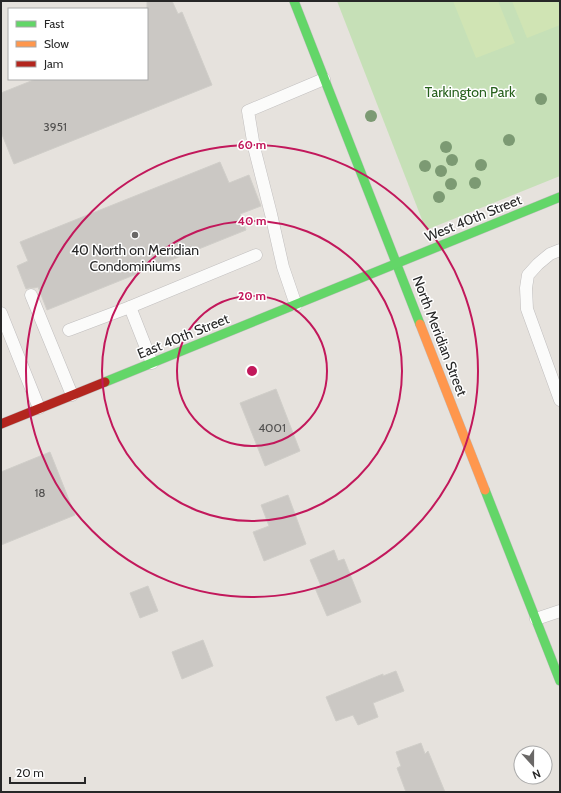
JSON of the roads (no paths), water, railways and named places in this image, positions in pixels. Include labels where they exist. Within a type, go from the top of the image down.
[{"type":"main road","name":"North Meridian Street","points":[[294,1],[560,681]]},
{"type":"main road","name":"West 40th Street","points":[[397,264],[560,197]]},
{"type":"main road","name":"East 40th Street","points":[[1,424],[397,264]]},
{"type":"lane","points":[[296,305],[283,267],[254,147],[248,110],[324,79]]},
{"type":"lane","points":[[560,250],[550,254],[528,275],[526,288],[527,309],[560,400]]},
{"type":"lane","points":[[69,330],[130,307],[256,255]]},
{"type":"lane","points":[[31,295],[72,395]]},
{"type":"lane","points":[[130,307],[152,363]]},
{"type":"lane","points":[[1,313],[40,408]]},
{"type":"lane","points":[[536,619],[560,611]]},
{"type":"place","name":"40 North on Meridian Condominiums","points":[[135,235]]},
{"type":"park label","name":"Tarkington Park","points":[[470,92]]}]
